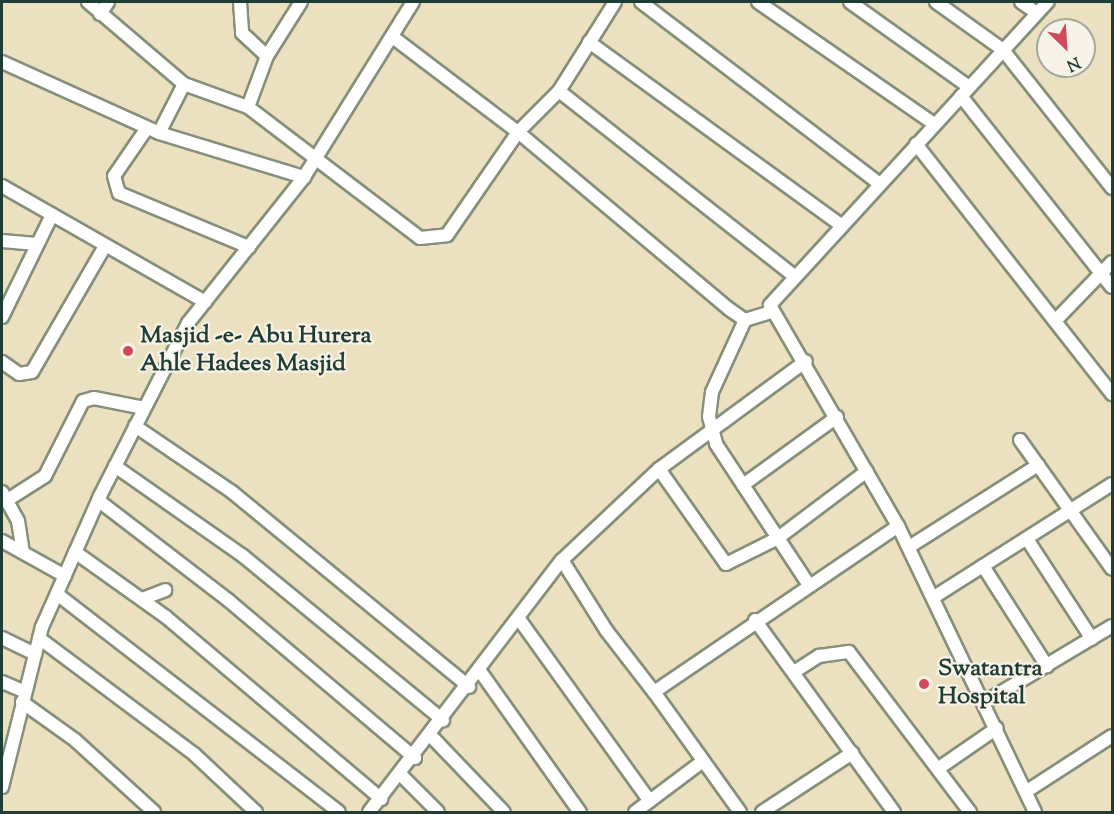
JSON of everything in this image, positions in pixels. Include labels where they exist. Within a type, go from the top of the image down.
[{"type":"street","points":[[88,2],[184,84],[248,107],[318,156],[420,238],[436,240],[447,235],[518,132],[559,91],[615,2]]},
{"type":"street","points":[[100,14],[108,2]]},
{"type":"street","points":[[240,2],[242,33],[267,56]]},
{"type":"street","points":[[248,107],[267,56],[301,2]]},
{"type":"street","points":[[2,787],[5,753],[24,697],[39,638],[75,552],[144,408],[205,302],[304,177],[394,38],[413,2]]},
{"type":"street","points":[[641,2],[879,183]]},
{"type":"street","points":[[758,2],[934,124]]},
{"type":"street","points":[[850,2],[965,91],[1113,286]]},
{"type":"street","points":[[936,2],[1003,50],[1112,186]]},
{"type":"street","points":[[1021,2],[1037,13]]},
{"type":"street","points":[[1035,813],[985,702],[907,543],[806,362],[772,312],[771,300],[1048,2]]},
{"type":"street","points":[[394,38],[518,132],[745,320]]},
{"type":"street","points":[[590,42],[841,225]]},
{"type":"street","points":[[5,66],[159,133],[304,177]]},
{"type":"street","points":[[159,133],[184,84]]},
{"type":"street","points":[[559,91],[793,275]]},
{"type":"street","points":[[147,128],[114,176],[119,194],[249,247]]},
{"type":"street","points":[[916,144],[1113,393]]},
{"type":"street","points":[[2,186],[104,248],[205,302]]},
{"type":"street","points":[[2,317],[52,215]]},
{"type":"street","points":[[2,241],[37,244]]},
{"type":"street","points":[[2,362],[19,374],[32,372],[104,248]]},
{"type":"street","points":[[1055,321],[1113,262]]},
{"type":"street","points":[[772,312],[745,320],[712,392],[712,428],[716,444],[809,585]]},
{"type":"street","points":[[75,552],[142,600],[376,807],[469,687],[562,560],[659,469],[712,428],[806,362]]},
{"type":"street","points":[[23,551],[5,496],[45,476],[83,401],[94,398],[144,408]]},
{"type":"street","points":[[743,485],[837,417]]},
{"type":"street","points":[[135,426],[232,492],[469,687]]},
{"type":"street","points":[[1020,440],[1113,569]]},
{"type":"street","points":[[881,537],[907,543],[1038,465]]},
{"type":"street","points":[[115,466],[243,556],[443,720]]},
{"type":"street","points":[[659,469],[726,564],[778,538],[867,471]]},
{"type":"street","points":[[934,597],[1113,484]]},
{"type":"street","points":[[99,501],[228,600],[414,758]]},
{"type":"street","points":[[654,692],[755,621],[898,526]]},
{"type":"street","points":[[1027,539],[1092,639]]},
{"type":"street","points":[[2,541],[65,576]]},
{"type":"street","points":[[562,560],[606,630],[654,692],[740,813]]},
{"type":"street","points":[[983,566],[1047,666]]},
{"type":"street","points":[[142,600],[165,590]]},
{"type":"street","points":[[57,594],[339,813]]},
{"type":"street","points":[[519,619],[650,801]]},
{"type":"street","points":[[755,621],[894,813]]},
{"type":"street","points":[[985,702],[1113,626]]},
{"type":"street","points":[[2,638],[35,654]]},
{"type":"street","points":[[39,638],[194,754],[256,813]]},
{"type":"street","points":[[794,672],[819,656],[849,652],[939,768],[970,813]]},
{"type":"street","points":[[480,671],[580,813]]},
{"type":"street","points":[[2,682],[24,697],[154,813]]},
{"type":"street","points":[[939,768],[997,728]]},
{"type":"street","points":[[431,736],[504,813]]},
{"type":"street","points":[[1026,791],[1113,736]]},
{"type":"street","points":[[762,813],[852,753]]},
{"type":"street","points":[[635,813],[703,761]]},
{"type":"street","points":[[401,775],[438,813]]},
{"type":"place","name":"Masjid -e- Abu Hurera Ahle Hadees Masjid","points":[[128,351]]},
{"type":"place","name":"Swatantra Hospital","points":[[924,684]]}]
